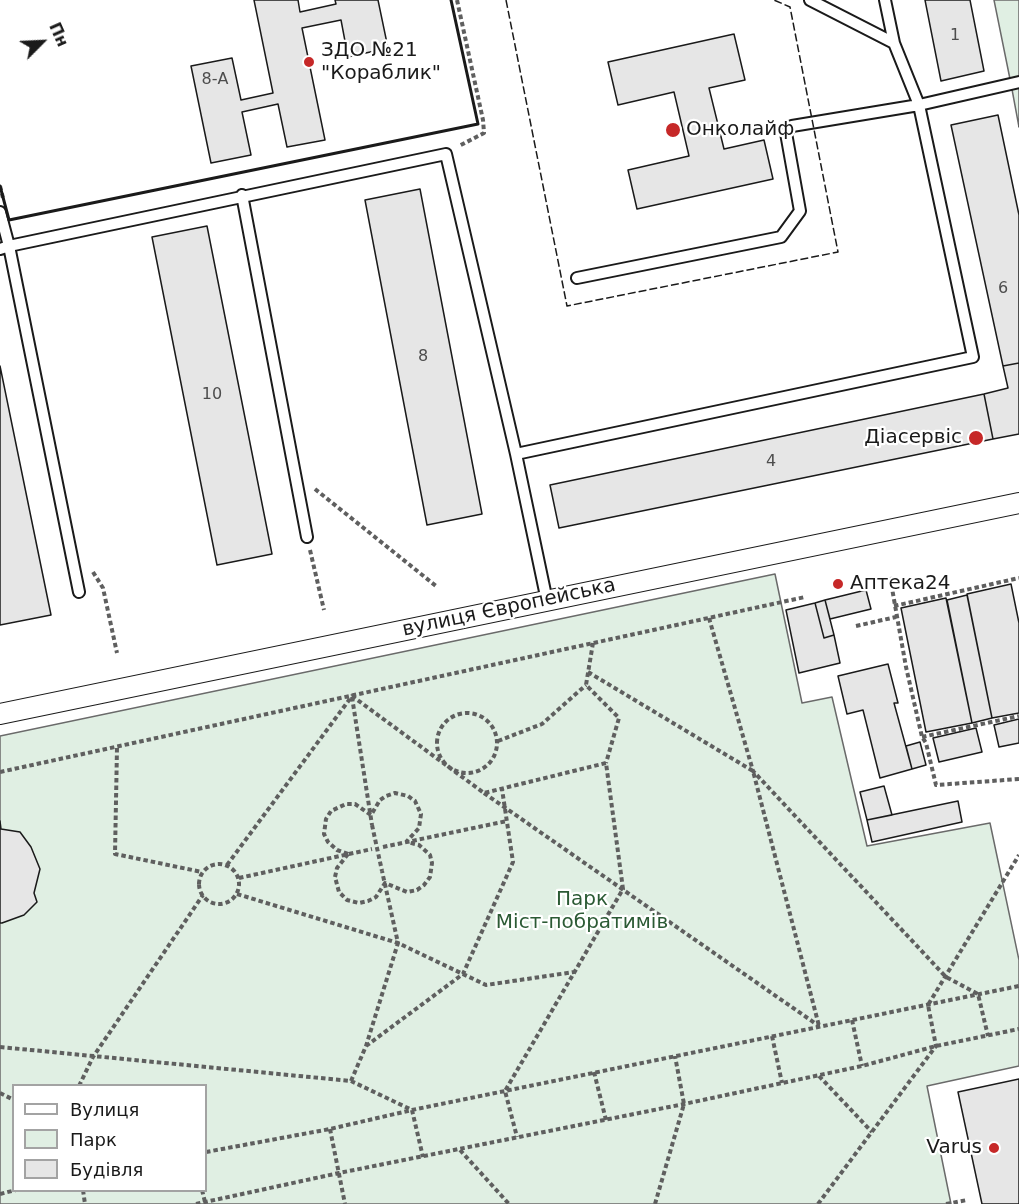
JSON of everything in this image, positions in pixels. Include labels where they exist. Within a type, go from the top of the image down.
[{"type":"street","name":"вулиця Європейська","points":[[0,714],[1019,503]]},
{"type":"lane","points":[[810,0],[894,43]]},
{"type":"lane","points":[[516,454],[973,357],[919,105],[894,43],[885,0]]},
{"type":"lane","points":[[577,278],[781,237],[800,211],[786,133],[792,126],[919,105],[1019,82]]},
{"type":"lane","points":[[4,247],[446,153],[516,454],[547,601]]},
{"type":"lane","points":[[242,195],[308,537]]},
{"type":"lane","points":[[0,212],[4,247],[79,592]]},
{"type":"path","points":[[446,153],[484,133],[457,0]]},
{"type":"path","points":[[295,473],[436,586]]},
{"type":"path","points":[[308,537],[324,610]]},
{"type":"path","points":[[890,577],[896,617],[922,737],[926,743],[936,785],[1019,779]]},
{"type":"path","points":[[894,606],[957,595],[1019,578]]},
{"type":"path","points":[[0,772],[805,597]]},
{"type":"path","points":[[856,626],[896,617]]},
{"type":"path","points":[[708,618],[753,771],[819,1026]]},
{"type":"path","points":[[498,741],[542,724],[585,685],[593,643]]},
{"type":"path","points":[[588,672],[753,771],[946,977],[978,994],[988,1036]]},
{"type":"path","points":[[517,1137],[505,1090],[623,889],[606,763],[620,718],[585,685]]},
{"type":"path","points":[[352,696],[505,808],[819,1026]]},
{"type":"path","points":[[351,1082],[366,1046],[398,943],[372,825],[352,696]]},
{"type":"path","points":[[227,865],[352,696]]},
{"type":"path","points":[[471,712],[482,716],[490,723],[498,741],[492,760],[485,768],[471,773],[461,773],[451,769],[438,755],[436,744],[437,734],[442,724],[450,717],[471,712]]},
{"type":"path","points":[[922,737],[1016,716]]},
{"type":"path","points":[[117,748],[115,854],[202,872]]},
{"type":"path","points":[[484,793],[606,763]]},
{"type":"path","points":[[366,1046],[464,974],[513,862],[502,789]]},
{"type":"path","points":[[371,815],[386,795],[395,793],[408,796],[419,806],[421,820],[419,828],[406,842]]},
{"type":"path","points":[[348,854],[337,850],[328,842],[324,834],[326,819],[331,811],[346,804],[360,807],[371,815]]},
{"type":"path","points":[[383,847],[507,821]]},
{"type":"path","points":[[385,883],[407,891],[417,890],[430,877],[432,863],[430,855],[420,845],[406,842]]},
{"type":"path","points":[[239,878],[372,849]]},
{"type":"path","points":[[348,854],[337,868],[335,877],[339,891],[347,900],[359,903],[368,901],[376,897],[385,883]]},
{"type":"path","points":[[819,1204],[936,1047],[928,1005],[1019,855]]},
{"type":"path","points":[[213,864],[227,865],[239,878],[237,894],[226,903],[211,902],[200,889],[202,872],[213,864]]},
{"type":"path","points":[[237,894],[398,943],[486,985],[575,972]]},
{"type":"path","points":[[80,1084],[93,1057],[203,895]]},
{"type":"path","points":[[207,1152],[330,1129],[505,1090],[1019,986]]},
{"type":"path","points":[[852,1020],[862,1066]]},
{"type":"path","points":[[195,1204],[684,1104],[862,1066],[1019,1029]]},
{"type":"path","points":[[772,1036],[782,1083]]},
{"type":"path","points":[[0,1047],[351,1082],[412,1110]]},
{"type":"path","points":[[655,1204],[684,1104],[675,1056]]},
{"type":"path","points":[[594,1072],[606,1119]]},
{"type":"path","points":[[818,1075],[872,1132]]},
{"type":"path","points":[[412,1110],[423,1157]]},
{"type":"path","points":[[330,1129],[345,1204]]},
{"type":"path","points":[[460,1150],[509,1204]]},
{"type":"path","points":[[202,1192],[205,1202]]},
{"type":"path","points":[[946,1204],[967,1200]]},
{"type":"green space","points":[[994,0],[1019,0],[1019,127],[1011,84]]},
{"type":"green space","name":"Парк Міст-побратимів","points":[[775,574],[802,703],[832,697],[867,846],[990,823],[1019,960],[1019,1066],[927,1086],[951,1204],[0,1204],[0,736]]},
{"type":"building","name":"ЗДО №21 \"Кораблик\"","points":[[254,0],[298,0],[300,12],[336,4],[335,0],[378,0],[388,48],[348,57],[341,20],[302,28],[325,140],[287,147],[278,104],[242,112],[251,155],[211,163],[191,66],[232,58],[241,100],[273,93]]},
{"type":"building","points":[[925,0],[970,0],[984,71],[941,81]]},
{"type":"building","name":"Онколайф","points":[[734,34],[745,80],[709,88],[724,149],[764,140],[773,179],[637,209],[628,170],[689,156],[674,92],[618,105],[608,62]]},
{"type":"building","points":[[998,115],[1019,215],[1019,363],[1003,366],[951,125]]},
{"type":"building","points":[[420,189],[482,514],[427,525],[365,200]]},
{"type":"building","points":[[207,226],[272,554],[217,565],[152,237]]},
{"type":"building","points":[[1019,363],[1019,434],[993,439],[984,394],[1008,388],[1003,366]]},
{"type":"building","points":[[0,366],[51,615],[0,625]]},
{"type":"building","points":[[984,394],[993,439],[559,528],[550,485]]},
{"type":"building","points":[[1011,584],[1019,623],[1019,713],[992,718],[967,594]]},
{"type":"building","points":[[866,590],[871,609],[830,619],[825,600]]},
{"type":"building","points":[[967,595],[992,718],[972,723],[947,600]]},
{"type":"building","points":[[946,598],[972,723],[926,732],[901,608]]},
{"type":"building","points":[[825,600],[834,635],[824,638],[815,603]]},
{"type":"building","points":[[815,603],[824,638],[834,635],[840,663],[799,673],[786,610]]},
{"type":"building","points":[[888,664],[898,703],[894,703],[912,769],[880,778],[863,710],[847,714],[838,676]]},
{"type":"building","points":[[1019,719],[1019,743],[999,747],[994,725]]},
{"type":"building","points":[[976,728],[982,752],[939,762],[933,738]]},
{"type":"building","points":[[920,742],[926,765],[912,769],[906,746]]},
{"type":"building","points":[[884,786],[892,815],[867,820],[860,792]]},
{"type":"building","points":[[958,801],[962,822],[872,842],[867,820]]},
{"type":"building","points":[[0,821],[1,829],[20,832],[31,847],[40,869],[34,893],[37,902],[24,915],[2,923],[0,923]]},
{"type":"building","name":"Varus","points":[[1019,1079],[1019,1204],[982,1204],[958,1092]]},
{"type":"fence","points":[[506,0],[567,306],[838,252],[790,7],[774,0]]},
{"type":"wall","points":[[0,186],[9,220],[478,124],[451,0]]},
{"type":"place","name":"ЗДО №21 \"Кораблик\"","points":[[309,62]]},
{"type":"place","name":"Онколайф","points":[[673,130]]},
{"type":"place","name":"Діасервіс","points":[[976,438]]},
{"type":"place","name":"Аптека24","points":[[838,584]]},
{"type":"place","name":"Varus","points":[[994,1148]]}]
